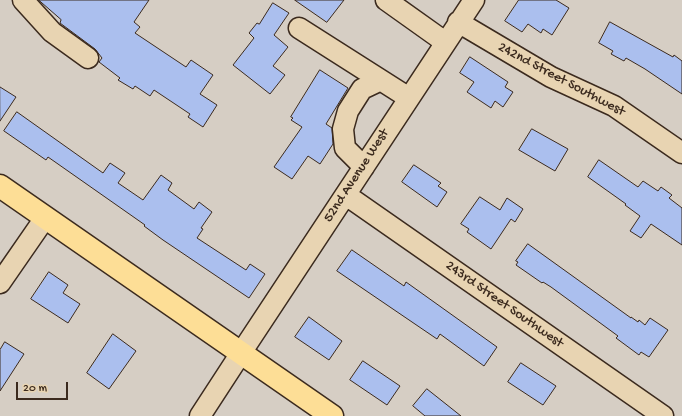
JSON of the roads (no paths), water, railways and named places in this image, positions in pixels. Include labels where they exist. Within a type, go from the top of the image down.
[{"type":"main road","points":[[0,186],[332,416]]},
{"type":"street","points":[[23,0],[52,32],[88,58]]},
{"type":"street","points":[[386,0],[445,42]]},
{"type":"street","name":"52nd Avenue West","points":[[200,416],[458,22],[474,0]]},
{"type":"street","name":"242nd Street Southwest","points":[[458,22],[551,78],[614,106],[682,153]]},
{"type":"street","points":[[299,28],[409,98]]},
{"type":"street","points":[[364,167],[345,148],[343,129],[348,111],[362,89],[381,80]]},
{"type":"street","name":"243rd Street Southwest","points":[[346,195],[663,416]]},
{"type":"street","points":[[0,283],[45,218]]}]
